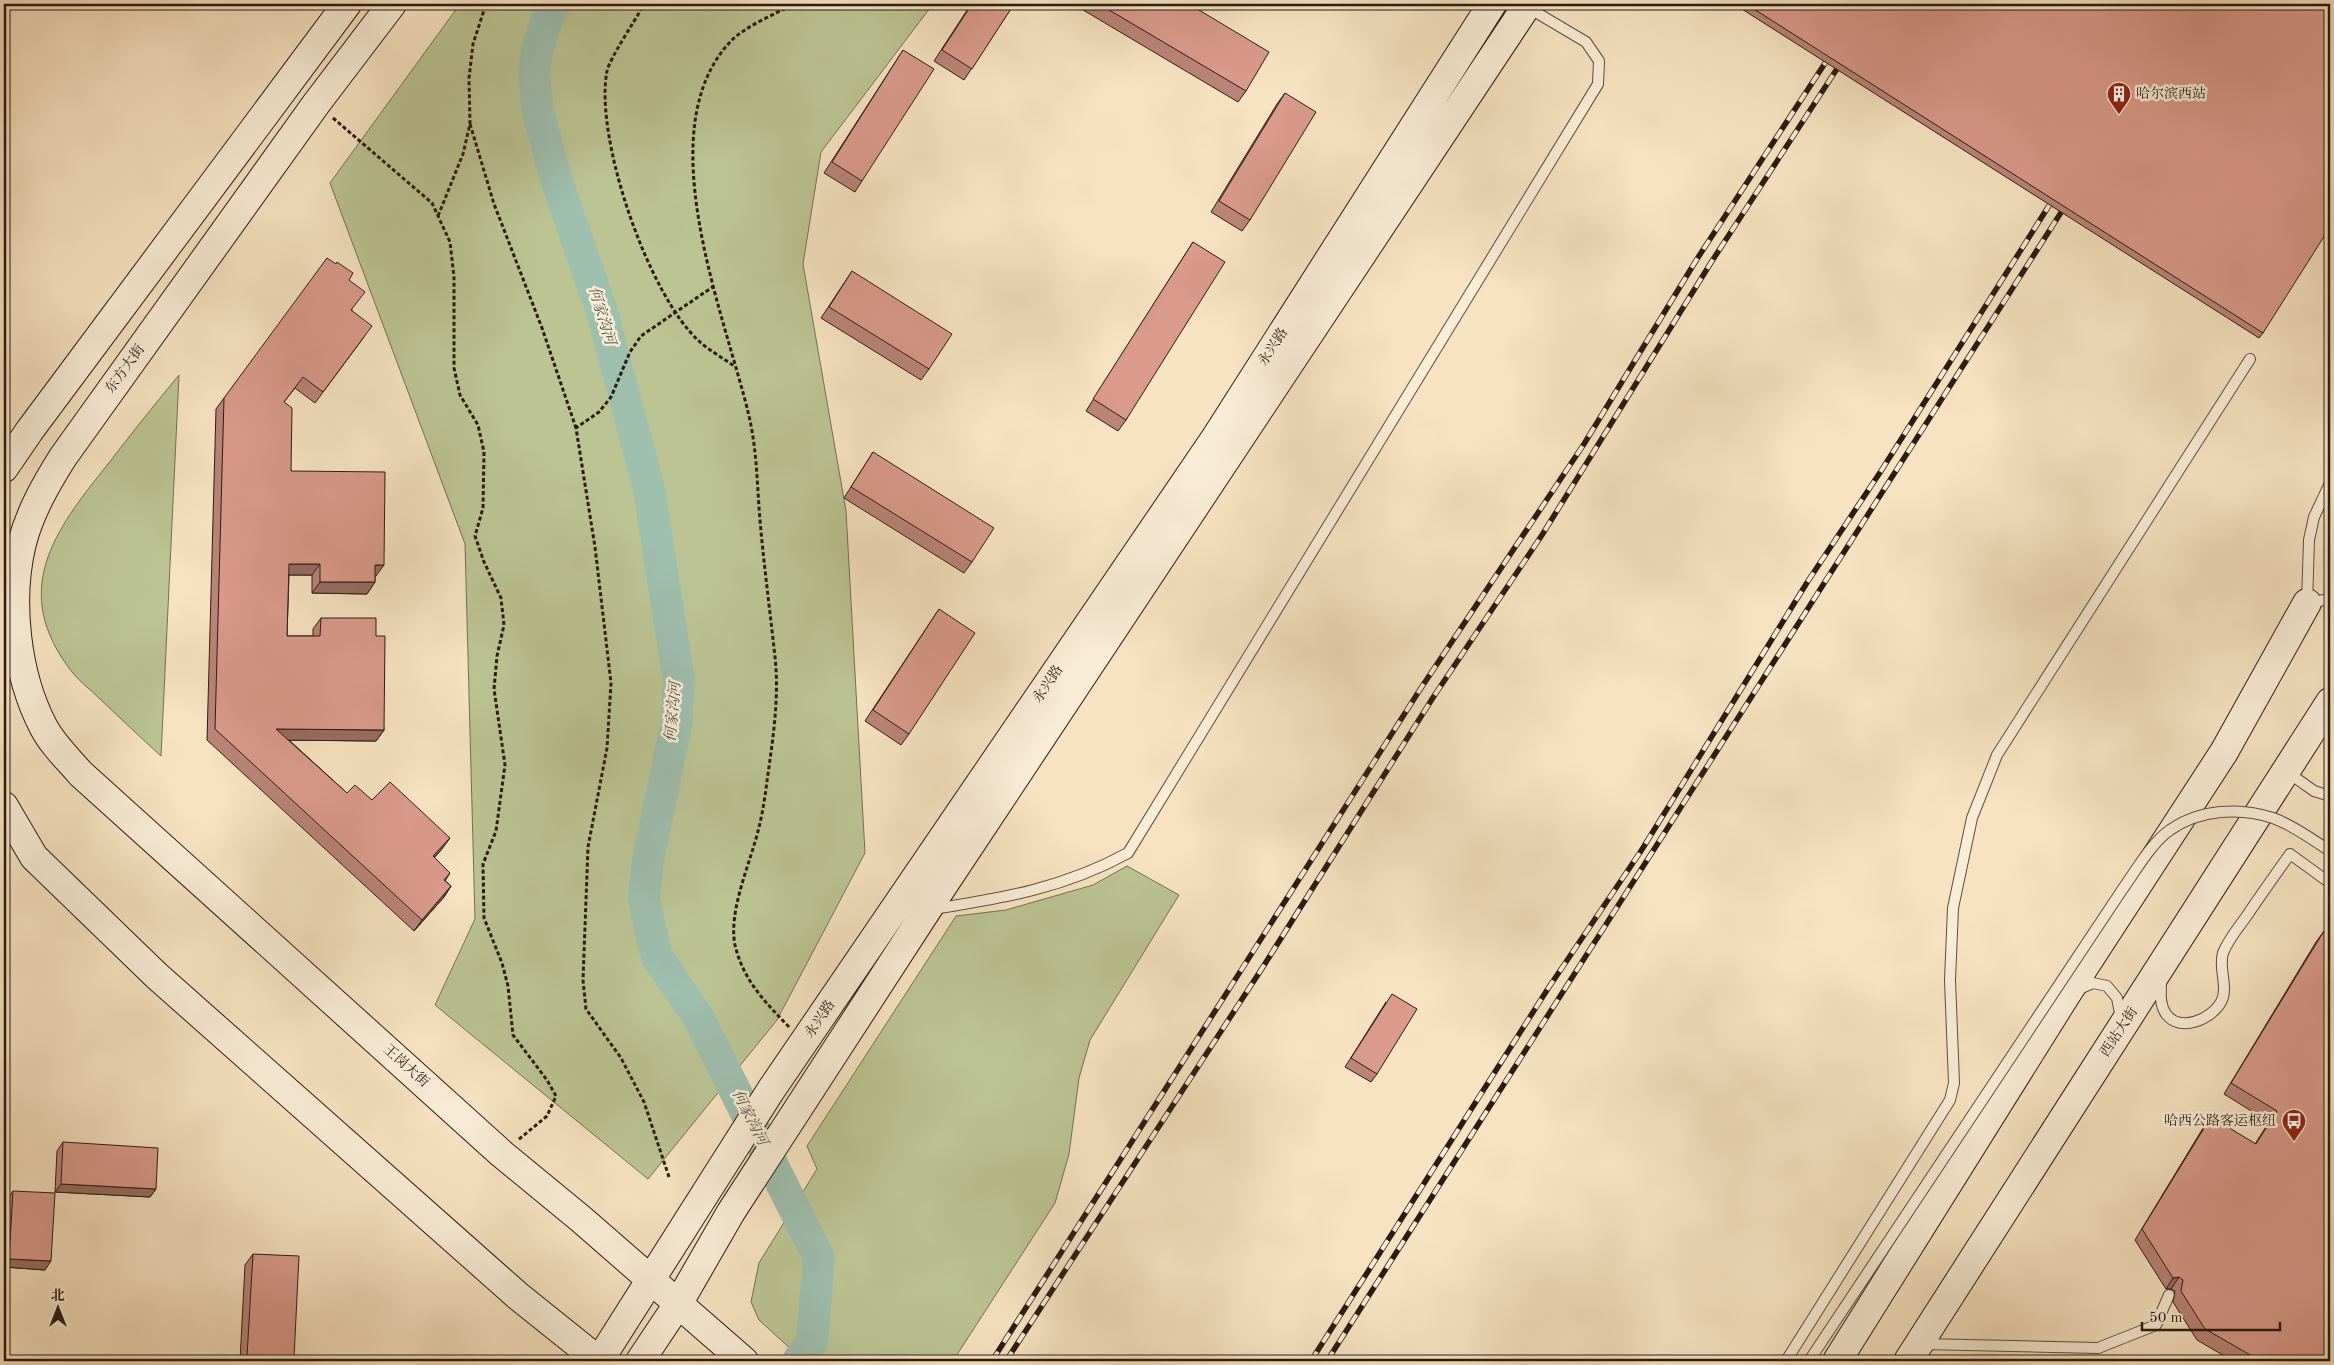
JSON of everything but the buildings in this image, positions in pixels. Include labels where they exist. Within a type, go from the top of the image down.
[{"type":"main road","points":[[4,468],[30,430],[347,4]]},
{"type":"main road","name":"东方大街","points":[[81,774],[43,727],[27,683],[16,621],[15,595],[25,534],[44,489],[63,457],[316,104],[392,4]]},
{"type":"main road","points":[[1490,4],[1523,10]]},
{"type":"main road","name":"永兴路","points":[[599,1361],[771,1090],[1214,440],[1490,4]]},
{"type":"main road","name":"永兴路","points":[[640,1361],[678,1304],[732,1212],[927,910],[1523,10]]},
{"type":"main road","points":[[1836,1361],[2066,995],[2224,752],[2319,601]]},
{"type":"main road","name":"西站大街","points":[[1913,1353],[2330,702]]},
{"type":"main road","name":"王岗大街","points":[[81,774],[502,1154],[739,1357]]},
{"type":"main road","points":[[4,806],[34,857],[164,982],[518,1296],[599,1361]]},
{"type":"lane","points":[[927,910],[1012,897],[1069,880],[1105,866],[1128,853],[1598,84],[1599,61],[1586,42],[1523,10]]},
{"type":"lane","points":[[1786,1361],[1950,1100],[1954,1083],[1950,980],[1953,908],[1972,818],[1998,755],[2250,359]]},
{"type":"lane","points":[[2319,601],[2309,540],[2314,517],[2330,483]]},
{"type":"lane","points":[[2286,772],[2314,791],[2330,796]]},
{"type":"lane","points":[[1809,1361],[2122,890],[2160,838],[2169,830],[2190,819],[2225,811],[2242,811],[2274,818],[2330,851]]},
{"type":"lane","points":[[2162,965],[2160,995],[2167,1016],[2177,1022],[2188,1023],[2202,1020],[2214,1012],[2222,1001],[2224,989],[2221,961],[2230,940],[2290,854],[2330,883]]},
{"type":"lane","points":[[2066,995],[2093,983],[2107,986],[2117,998],[2123,1026]]},
{"type":"lane","points":[[1913,1353],[2098,1348],[2156,1325],[2169,1295]]},
{"type":"path","points":[[438,217],[463,154],[470,124],[469,78],[473,44],[486,4]]},
{"type":"path","points":[[648,4],[642,8],[607,70],[606,111],[611,150],[625,200],[642,248],[661,290],[675,312],[700,342],[735,366]]},
{"type":"path","points":[[793,1030],[762,1000],[747,978],[743,971],[735,942],[735,921],[760,826],[767,782],[776,711],[777,670],[760,518],[756,451],[749,414],[714,286],[699,220],[692,170],[693,125],[704,86],[716,58],[734,38],[794,4]]},
{"type":"path","points":[[316,104],[432,203],[450,242],[454,277],[454,368],[460,396],[478,425],[484,452],[483,508],[475,536],[484,562],[501,598],[504,624],[497,656],[494,689],[505,765],[496,831],[483,864],[484,918],[502,963],[508,986],[513,1034],[547,1080],[556,1096],[547,1116],[502,1154]]},
{"type":"path","points":[[470,124],[491,196],[542,328],[576,428],[596,547],[611,683],[607,748],[588,847],[583,980],[586,1009],[621,1058],[644,1102],[669,1177]]},
{"type":"path","points":[[576,428],[599,412],[611,397],[630,352],[642,336],[714,286]]},
{"type":"green space","points":[[460,4],[933,4],[821,152],[803,264],[846,511],[865,853],[777,1020],[648,1179],[435,1005],[475,919],[465,544],[330,183]]},
{"type":"green space","points":[[179,375],[161,756],[72,672],[53,643],[43,615],[41,588],[46,563],[56,538],[71,513]]},
{"type":"green space","points":[[1127,866],[1179,895],[1090,1040],[1079,1078],[1069,1154],[1055,1203],[953,1361],[804,1361],[759,1320],[751,1302],[759,1263],[817,1169],[807,1146],[956,916],[1006,910],[1093,885]]},
{"type":"waterway","name":"何家沟河","points":[[554,4],[544,27],[537,51],[534,76],[538,112],[556,179],[602,312],[649,489],[679,682],[676,726],[648,860],[644,897],[657,957],[698,1017],[819,1258],[812,1342],[798,1361]]},
{"type":"railway","points":[[992,1361],[1421,688],[1584,444],[1697,259],[1833,51]]},
{"type":"railway","points":[[1006,1361],[1261,970],[1434,696],[1542,535],[1712,261],[1844,58]]},
{"type":"railway","points":[[1311,1361],[1549,987],[1641,851],[1808,581],[1881,471],[2057,193]]},
{"type":"railway","points":[[1327,1361],[2069,200]]},
{"type":"place","name":"哈尔滨西站","points":[[2119,115]]},
{"type":"place","name":"哈西公路客运枢纽","points":[[2294,1142]]}]
